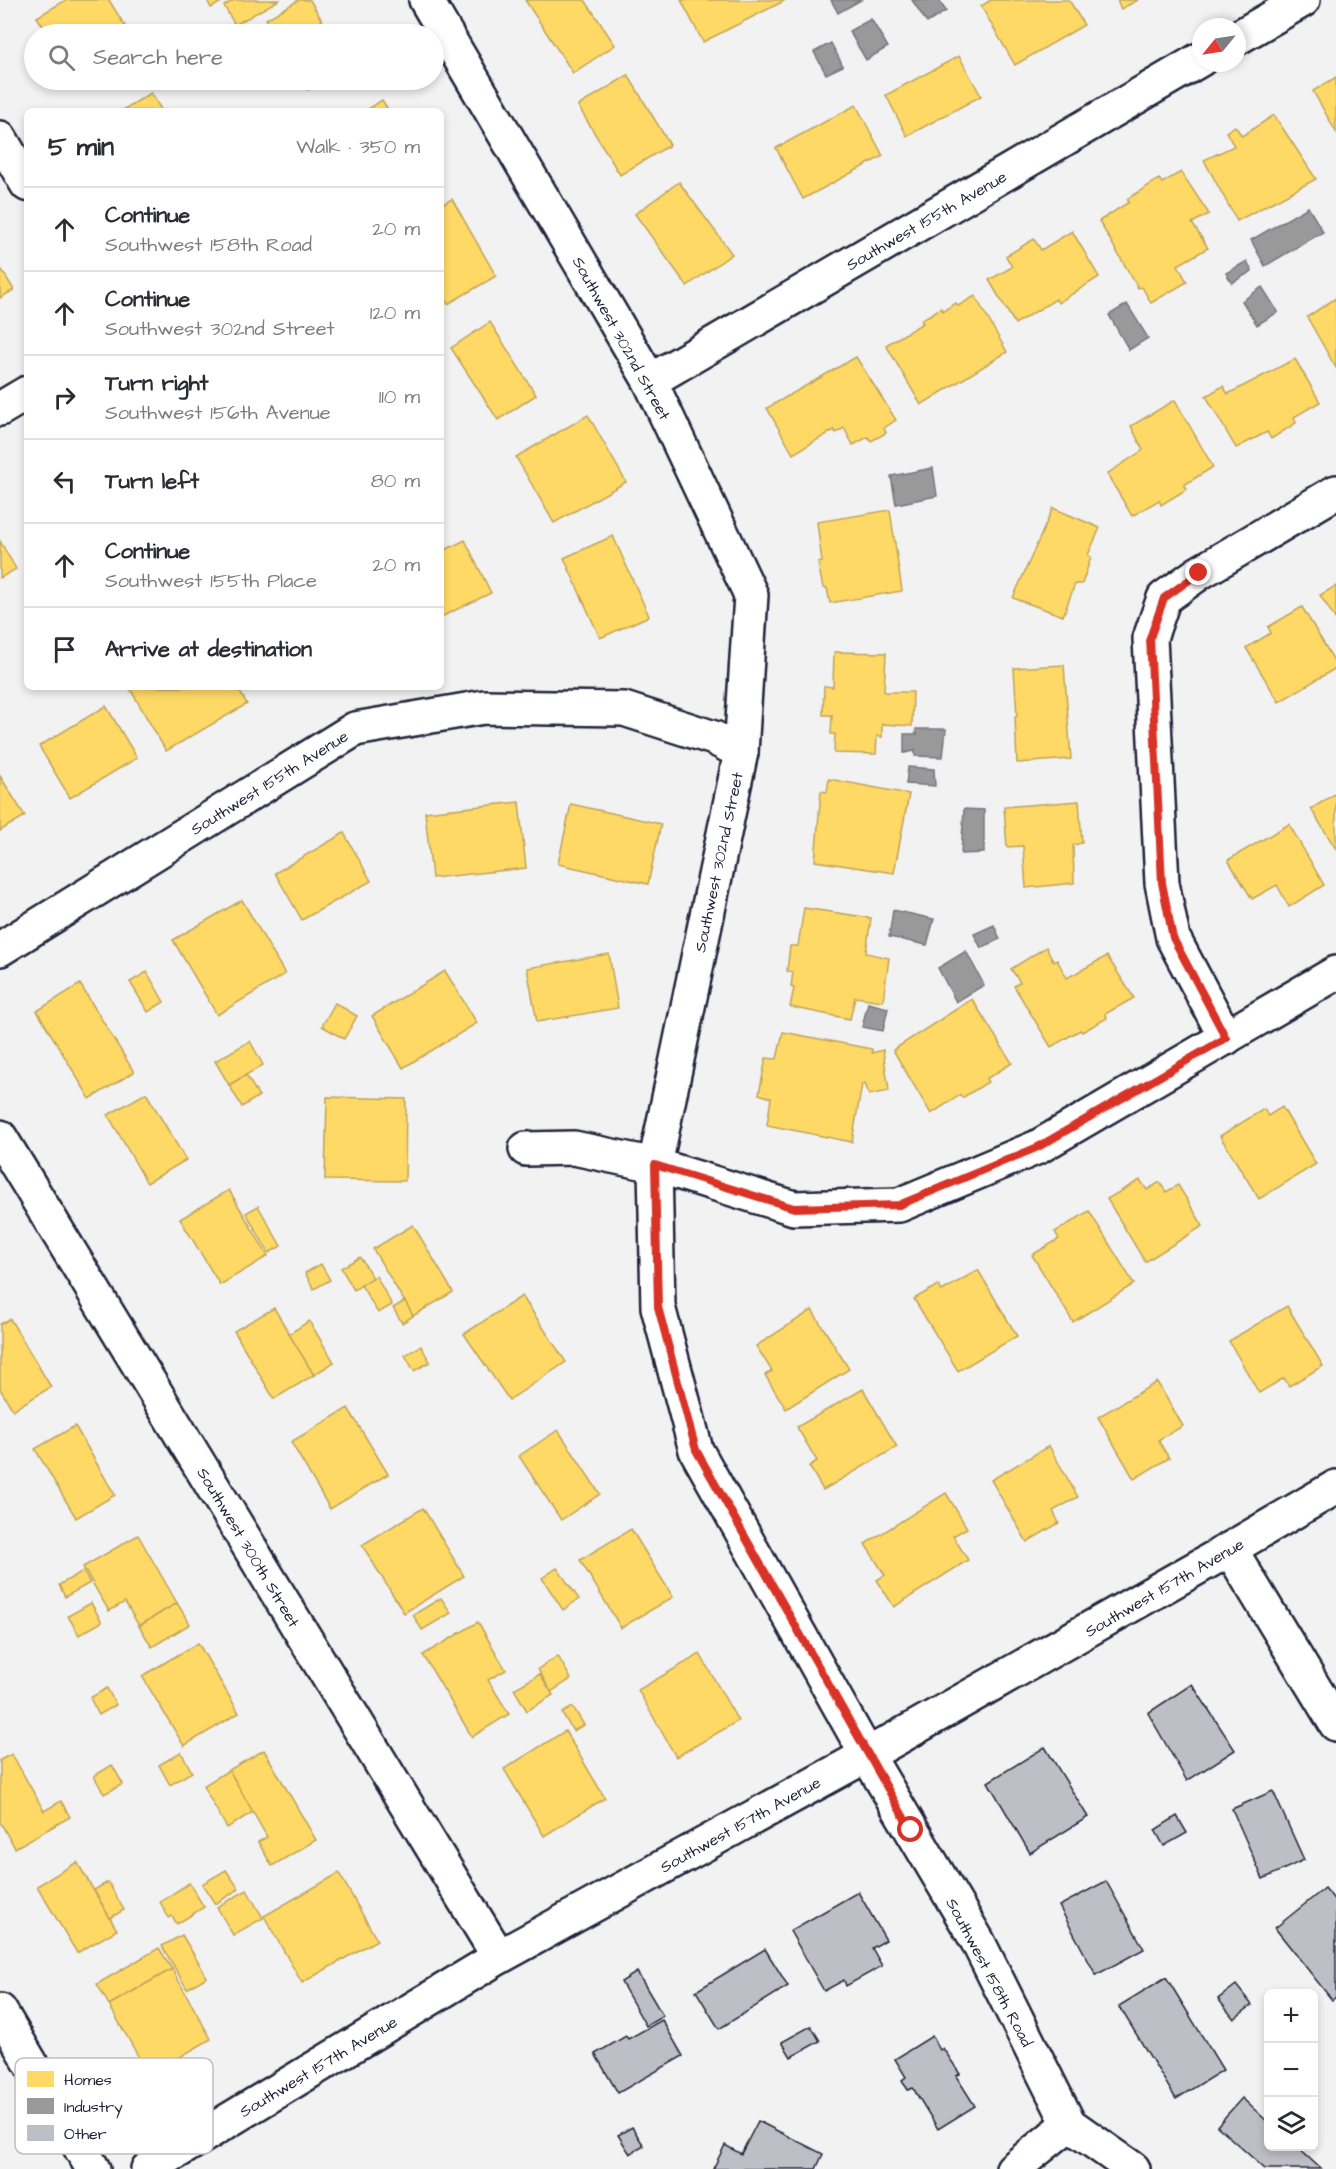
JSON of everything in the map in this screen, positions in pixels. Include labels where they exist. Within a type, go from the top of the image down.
[{"type":"street","name":"Southwest 302nd Street","points":[[426,0],[440,24]]},
{"type":"street","points":[[1246,33],[1303,0]]},
{"type":"street","name":"Southwest 302nd Street","points":[[444,31],[650,381],[752,595],[741,752],[655,1165],[658,1307],[696,1450],[867,1755]]},
{"type":"street","name":"Southwest 155th Avenue","points":[[650,381],[1192,64]]},
{"type":"street","points":[[0,138],[24,179]]},
{"type":"street","points":[[0,409],[24,395]]},
{"type":"street","points":[[1226,1038],[1173,938],[1162,883],[1150,638],[1164,598],[1199,573],[1336,492]]},
{"type":"street","name":"Southwest 155th Avenue","points":[[0,949],[355,729],[484,707],[624,709],[714,738],[741,752]]},
{"type":"street","points":[[526,1149],[573,1148],[655,1165],[794,1208],[899,1205],[1038,1147],[1336,973]]},
{"type":"street","name":"Southwest 300th Street","points":[[0,1137],[499,1957]]},
{"type":"street","name":"Southwest 157th Avenue","points":[[213,2130],[499,1957],[867,1755],[1230,1550],[1336,1487]]},
{"type":"street","points":[[1230,1550],[1336,1724]]},
{"type":"street","name":"Southwest 158th Road","points":[[867,1755],[976,1940],[1069,2124],[1132,2169]]},
{"type":"street","points":[[0,2011],[28,2058]]},
{"type":"street","points":[[1014,2169],[1069,2124]]},
{"type":"street","points":[[84,2154],[93,2169]]},
{"type":"street","name":"Southwest 157th Avenue","points":[[148,2169],[173,2154]]},
{"type":"building: Homes","points":[[66,0],[109,0],[124,24],[42,24],[37,17]]},
{"type":"building: Homes","points":[[207,0],[225,0],[211,8]]},
{"type":"building: Homes","points":[[234,0],[279,0],[237,24],[234,24],[224,6]]},
{"type":"building: Homes","points":[[299,0],[310,0],[324,24],[269,24],[266,19]]},
{"type":"building: Homes","points":[[525,0],[585,0],[615,45],[573,73]]},
{"type":"building: Homes","points":[[681,0],[783,0],[784,1],[703,42]]},
{"type":"building: Homes","points":[[991,0],[1069,0],[1084,25],[1015,65],[981,6]]},
{"type":"building: Homes","points":[[1117,0],[1138,0],[1121,9]]},
{"type":"building: Homes","points":[[959,56],[981,96],[907,136],[886,95]]},
{"type":"building: Homes","points":[[628,75],[670,145],[620,175],[578,106]]},
{"type":"building: Homes","points":[[1336,77],[1336,132],[1313,91]]},
{"type":"building: Homes","points":[[151,93],[160,108],[126,108]]},
{"type":"building: Homes","points":[[382,100],[387,108],[370,108]]},
{"type":"building: Homes","points":[[856,105],[883,156],[803,199],[776,148]]},
{"type":"building: Homes","points":[[1274,115],[1316,179],[1237,221],[1204,160],[1234,146],[1226,132],[1235,126],[1242,136]]},
{"type":"building: Homes","points":[[1181,172],[1209,214],[1192,223],[1208,248],[1178,265],[1187,282],[1151,303],[1142,287],[1138,288],[1099,221],[1129,202],[1127,199],[1159,179],[1162,183]]},
{"type":"building: Homes","points":[[679,182],[732,254],[687,286],[635,214]]},
{"type":"building: Homes","points":[[452,199],[496,276],[448,304],[444,297],[444,203]]},
{"type":"building: Homes","points":[[1072,231],[1099,277],[1058,303],[1056,299],[1015,324],[989,280],[1012,267],[1006,256],[1034,239],[1041,250]]},
{"type":"building: Homes","points":[[0,267],[14,290],[0,298]]},
{"type":"building: Homes","points":[[975,296],[1007,352],[921,405],[886,345],[923,323],[921,320],[941,308],[943,311],[956,303],[958,306]]},
{"type":"building: Homes","points":[[1336,298],[1336,368],[1307,317]]},
{"type":"building: Homes","points":[[490,322],[536,395],[498,420],[451,348]]},
{"type":"building: Homes","points":[[856,357],[896,420],[884,428],[886,433],[871,441],[868,437],[853,445],[844,428],[836,433],[834,430],[793,454],[767,408]]},
{"type":"building: Homes","points":[[1295,359],[1320,402],[1294,417],[1296,423],[1271,439],[1267,432],[1236,448],[1206,396],[1223,386],[1228,394]]},
{"type":"building: Homes","points":[[1175,400],[1213,467],[1184,485],[1187,489],[1161,505],[1159,500],[1132,516],[1107,474],[1143,450],[1131,426]]},
{"type":"building: Homes","points":[[588,415],[626,482],[554,523],[516,457]]},
{"type":"building: Homes","points":[[1053,508],[1100,528],[1088,555],[1091,557],[1082,584],[1075,584],[1063,616],[1013,598]]},
{"type":"building: Homes","points":[[890,510],[902,591],[830,603],[827,588],[823,588],[818,563],[822,562],[817,522]]},
{"type":"building: Homes","points":[[613,536],[649,616],[600,638],[564,558]]},
{"type":"building: Homes","points":[[465,540],[491,593],[444,616],[444,550]]},
{"type":"building: Homes","points":[[0,541],[16,569],[0,578]]},
{"type":"building: Homes","points":[[1336,586],[1336,620],[1320,595]]},
{"type":"building: Homes","points":[[1302,607],[1336,664],[1336,668],[1279,702],[1246,648],[1271,633],[1268,627]]},
{"type":"building: Homes","points":[[834,652],[886,653],[884,692],[913,692],[912,726],[882,724],[882,737],[877,736],[876,754],[834,753],[835,734],[831,734],[832,715],[823,715],[824,686],[833,687]]},
{"type":"building: Homes","points":[[1064,665],[1071,759],[1017,763],[1014,668]]},
{"type":"building: Homes","points":[[131,690],[239,690],[247,704],[166,751]]},
{"type":"building: Homes","points":[[106,706],[137,758],[70,798],[39,746]]},
{"type":"building: Homes","points":[[0,776],[25,816],[0,831]]},
{"type":"building: Homes","points":[[829,779],[909,794],[894,873],[815,861],[821,791],[827,792]]},
{"type":"building: Homes","points":[[1336,793],[1336,849],[1311,809]]},
{"type":"building: Homes","points":[[1079,801],[1082,843],[1073,845],[1074,883],[1026,888],[1023,846],[1007,847],[1004,807]]},
{"type":"building: Homes","points":[[519,802],[526,868],[432,878],[425,812]]},
{"type":"building: Homes","points":[[571,804],[661,824],[648,884],[558,864]]},
{"type":"building: Homes","points":[[1289,824],[1324,885],[1289,907],[1277,885],[1252,899],[1228,860]]},
{"type":"building: Homes","points":[[344,833],[371,881],[302,920],[275,873]]},
{"type":"building: Homes","points":[[242,900],[285,974],[217,1015],[173,940]]},
{"type":"building: Homes","points":[[804,908],[871,918],[866,953],[889,958],[883,1001],[855,997],[850,1019],[790,1007],[794,988],[791,987],[793,972],[787,971],[790,946],[798,946]]},
{"type":"building: Homes","points":[[1046,947],[1054,962],[1057,960],[1067,978],[1107,956],[1134,998],[1105,1014],[1107,1018],[1051,1047],[1014,986],[1020,982],[1011,969]]},
{"type":"building: Homes","points":[[609,954],[618,1008],[537,1022],[527,968]]},
{"type":"building: Homes","points":[[445,971],[477,1023],[403,1068],[372,1016]]},
{"type":"building: Homes","points":[[147,972],[164,1002],[148,1012],[130,982]]},
{"type":"building: Homes","points":[[80,984],[134,1072],[90,1099],[37,1011]]},
{"type":"building: Homes","points":[[972,999],[1012,1063],[986,1079],[988,1082],[962,1098],[960,1095],[931,1114],[893,1050]]},
{"type":"building: Homes","points":[[335,1003],[357,1016],[344,1039],[322,1026]]},
{"type":"building: Homes","points":[[783,1032],[872,1049],[872,1053],[883,1050],[889,1091],[869,1095],[865,1083],[862,1084],[852,1142],[767,1125],[771,1098],[759,1094],[766,1058],[777,1059]]},
{"type":"building: Homes","points":[[250,1041],[263,1065],[229,1085],[215,1061]]},
{"type":"building: Homes","points":[[246,1075],[259,1096],[242,1107],[229,1085]]},
{"type":"building: Homes","points":[[146,1093],[186,1160],[147,1183],[108,1115]]},
{"type":"building: Homes","points":[[327,1097],[406,1099],[405,1181],[325,1180]]},
{"type":"building: Homes","points":[[1282,1107],[1316,1164],[1259,1199],[1220,1136],[1264,1109],[1268,1116]]},
{"type":"building: Homes","points":[[1140,1180],[1147,1190],[1160,1182],[1166,1192],[1178,1185],[1203,1226],[1145,1262],[1107,1199]]},
{"type":"building: Homes","points":[[229,1190],[268,1256],[220,1285],[180,1219]]},
{"type":"building: Homes","points":[[258,1206],[281,1246],[269,1253],[246,1213]]},
{"type":"building: Homes","points":[[1089,1211],[1134,1284],[1073,1322],[1032,1255],[1059,1239],[1055,1232]]},
{"type":"building: Homes","points":[[413,1225],[453,1292],[413,1316],[373,1249]]},
{"type":"building: Homes","points":[[360,1257],[373,1278],[354,1290],[341,1268]]},
{"type":"building: Homes","points":[[321,1264],[330,1280],[314,1289],[305,1273]]},
{"type":"building: Homes","points":[[978,1270],[1017,1336],[958,1371],[914,1299],[938,1285],[942,1291]]},
{"type":"building: Homes","points":[[376,1276],[392,1305],[378,1313],[361,1285]]},
{"type":"building: Homes","points":[[522,1296],[566,1362],[509,1400],[464,1334]]},
{"type":"building: Homes","points":[[405,1301],[413,1316],[402,1323],[393,1308]]},
{"type":"building: Homes","points":[[1287,1306],[1323,1366],[1289,1386],[1284,1378],[1259,1393],[1229,1341]]},
{"type":"building: Homes","points":[[274,1308],[314,1375],[274,1399],[234,1331]]},
{"type":"building: Homes","points":[[812,1310],[849,1369],[786,1409],[765,1375],[772,1371],[756,1346]]},
{"type":"building: Homes","points":[[10,1319],[51,1387],[13,1410],[0,1389],[0,1324]]},
{"type":"building: Homes","points":[[309,1321],[334,1362],[314,1375],[289,1334]]},
{"type":"building: Homes","points":[[421,1346],[430,1362],[414,1371],[405,1355]]},
{"type":"building: Homes","points":[[1157,1382],[1183,1426],[1158,1440],[1169,1458],[1134,1479],[1098,1417]]},
{"type":"building: Homes","points":[[863,1389],[897,1447],[823,1490],[809,1466],[817,1461],[797,1427]]},
{"type":"building: Homes","points":[[348,1408],[388,1474],[330,1509],[291,1442]]},
{"type":"building: Homes","points":[[75,1426],[115,1495],[76,1518],[35,1449]]},
{"type":"building: Homes","points":[[558,1430],[600,1494],[561,1520],[519,1456]]},
{"type":"building: Homes","points":[[1049,1446],[1078,1497],[1053,1511],[1059,1523],[1027,1542],[991,1480]]},
{"type":"building: Homes","points":[[946,1493],[967,1528],[953,1536],[968,1560],[894,1607],[877,1580],[885,1575],[865,1544]]},
{"type":"building: Homes","points":[[423,1508],[464,1576],[404,1613],[362,1545]]},
{"type":"building: Homes","points":[[631,1529],[673,1597],[621,1628],[580,1560]]},
{"type":"building: Homes","points":[[138,1535],[177,1603],[139,1626],[125,1602],[109,1611],[83,1567]]},
{"type":"building: Homes","points":[[557,1568],[579,1599],[563,1610],[542,1578]]},
{"type":"building: Homes","points":[[83,1571],[90,1583],[65,1597],[59,1585]]},
{"type":"building: Homes","points":[[441,1598],[451,1613],[422,1630],[413,1615]]},
{"type":"building: Homes","points":[[91,1603],[102,1622],[79,1635],[68,1616]]},
{"type":"building: Homes","points":[[177,1603],[190,1624],[152,1647],[139,1626]]},
{"type":"building: Homes","points":[[478,1622],[506,1670],[488,1680],[509,1714],[472,1737],[423,1655]]},
{"type":"building: Homes","points":[[198,1643],[239,1713],[184,1746],[142,1676]]},
{"type":"building: Homes","points":[[700,1654],[738,1721],[676,1757],[638,1690]]},
{"type":"building: Homes","points":[[558,1656],[571,1679],[551,1692],[538,1669]]},
{"type":"building: Homes","points":[[540,1674],[553,1695],[527,1711],[514,1689]]},
{"type":"building: Homes","points":[[107,1688],[116,1705],[99,1715],[90,1698]]},
{"type":"building: Homes","points":[[573,1707],[584,1725],[573,1731],[562,1713]]},
{"type":"building: Homes","points":[[565,1731],[605,1798],[544,1836],[504,1769]]},
{"type":"building: Homes","points":[[264,1750],[316,1840],[272,1866],[258,1842],[267,1837],[229,1770]]},
{"type":"building: Homes","points":[[181,1752],[192,1772],[170,1785],[159,1765]]},
{"type":"building: Homes","points":[[12,1754],[44,1811],[61,1801],[70,1817],[15,1848],[0,1822],[0,1760]]},
{"type":"building: Homes","points":[[112,1765],[123,1784],[104,1794],[94,1776]]},
{"type":"building: Homes","points":[[229,1770],[253,1812],[227,1828],[203,1786]]},
{"type":"building: Homes","points":[[77,1862],[117,1930],[77,1953],[37,1886]]},
{"type":"building: Homes","points":[[226,1870],[239,1889],[215,1904],[202,1884]]},
{"type":"building: Homes","points":[[339,1873],[377,1940],[302,1983],[264,1916]]},
{"type":"building: Homes","points":[[108,1882],[124,1910],[110,1918],[94,1890]]},
{"type":"building: Homes","points":[[189,1883],[204,1907],[177,1924],[172,1916],[169,1918],[160,1902]]},
{"type":"building: Homes","points":[[247,1890],[263,1918],[233,1935],[217,1907]]},
{"type":"building: Homes","points":[[182,1935],[207,1977],[187,1989],[162,1946]]},
{"type":"building: Homes","points":[[159,1948],[172,1969],[109,2005],[97,1984]]},
{"type":"building: Homes","points":[[172,1969],[211,2039],[178,2058],[139,2058],[109,2005]]},
{"type":"building: Industry","points":[[831,0],[861,0],[838,13]]},
{"type":"building: Industry","points":[[912,0],[939,0],[946,11],[927,23]]},
{"type":"building: Industry","points":[[871,19],[888,47],[866,60],[849,31]]},
{"type":"building: Industry","points":[[831,43],[843,66],[826,74],[814,52]]},
{"type":"building: Industry","points":[[1308,207],[1323,232],[1265,266],[1251,240]]},
{"type":"building: Industry","points":[[1247,261],[1252,271],[1232,283],[1226,273]]},
{"type":"building: Industry","points":[[1262,287],[1278,312],[1257,325],[1242,301]]},
{"type":"building: Industry","points":[[1127,304],[1148,338],[1129,350],[1109,315]]},
{"type":"building: Industry","points":[[933,468],[937,496],[896,504],[891,476]]},
{"type":"building: Industry","points":[[916,729],[946,729],[943,757],[915,756],[915,751],[904,753],[904,734],[917,734]]},
{"type":"building: Industry","points":[[908,767],[934,769],[935,786],[906,784]]},
{"type":"building: Industry","points":[[964,809],[984,810],[984,853],[961,854]]},
{"type":"building: Industry","points":[[893,910],[934,919],[927,945],[889,937]]},
{"type":"building: Industry","points":[[994,925],[1000,939],[981,948],[974,934]]},
{"type":"building: Industry","points":[[966,951],[984,985],[956,1002],[938,968]]},
{"type":"building: Industry","points":[[868,1003],[888,1008],[883,1031],[862,1027]]},
{"type":"building: Other","points":[[1192,1684],[1235,1750],[1187,1781],[1148,1713]]},
{"type":"building: Other","points":[[1045,1747],[1088,1817],[1030,1853],[988,1782]]},
{"type":"building: Other","points":[[1273,1791],[1304,1860],[1263,1879],[1232,1809]]},
{"type":"building: Other","points":[[1177,1816],[1187,1833],[1164,1846],[1155,1830]]},
{"type":"building: Other","points":[[1106,1881],[1144,1949],[1096,1975],[1059,1906]]},
{"type":"building: Other","points":[[1325,1888],[1336,1902],[1336,1997],[1332,2000],[1275,1928]]},
{"type":"building: Other","points":[[858,1892],[886,1940],[872,1948],[882,1966],[846,1986],[844,1980],[824,1991],[790,1931]]},
{"type":"building: Other","points":[[765,1949],[788,1986],[719,2029],[696,1991]]},
{"type":"building: Other","points":[[637,1972],[663,2016],[646,2026],[621,1982]]},
{"type":"building: Other","points":[[1166,1977],[1223,2070],[1176,2099],[1119,2006]]},
{"type":"building: Other","points":[[1236,1985],[1252,2005],[1234,2019],[1218,1999]]},
{"type":"building: Other","points":[[662,2020],[683,2056],[618,2093],[595,2054],[626,2036],[628,2039]]},
{"type":"building: Other","points":[[811,2026],[820,2041],[791,2057],[782,2042]]},
{"type":"building: Other","points":[[932,2036],[940,2050],[943,2048],[960,2074],[956,2076],[975,2106],[938,2129],[913,2088],[908,2090],[902,2080],[906,2077],[895,2059]]},
{"type":"building: Other","points":[[1242,2098],[1264,2118],[1264,2151],[1301,2151],[1321,2169],[1265,2169],[1217,2126]]},
{"type":"building: Other","points":[[758,2121],[823,2154],[816,2169],[713,2169],[725,2145],[741,2154]]},
{"type":"building: Other","points":[[632,2127],[644,2146],[630,2154],[618,2135]]},
{"type":"route","points":[[911,1830],[696,1450],[658,1307],[655,1165],[794,1208],[899,1205],[1038,1147],[1226,1038],[1173,938],[1162,883],[1150,638],[1164,598],[1199,573]]}]
